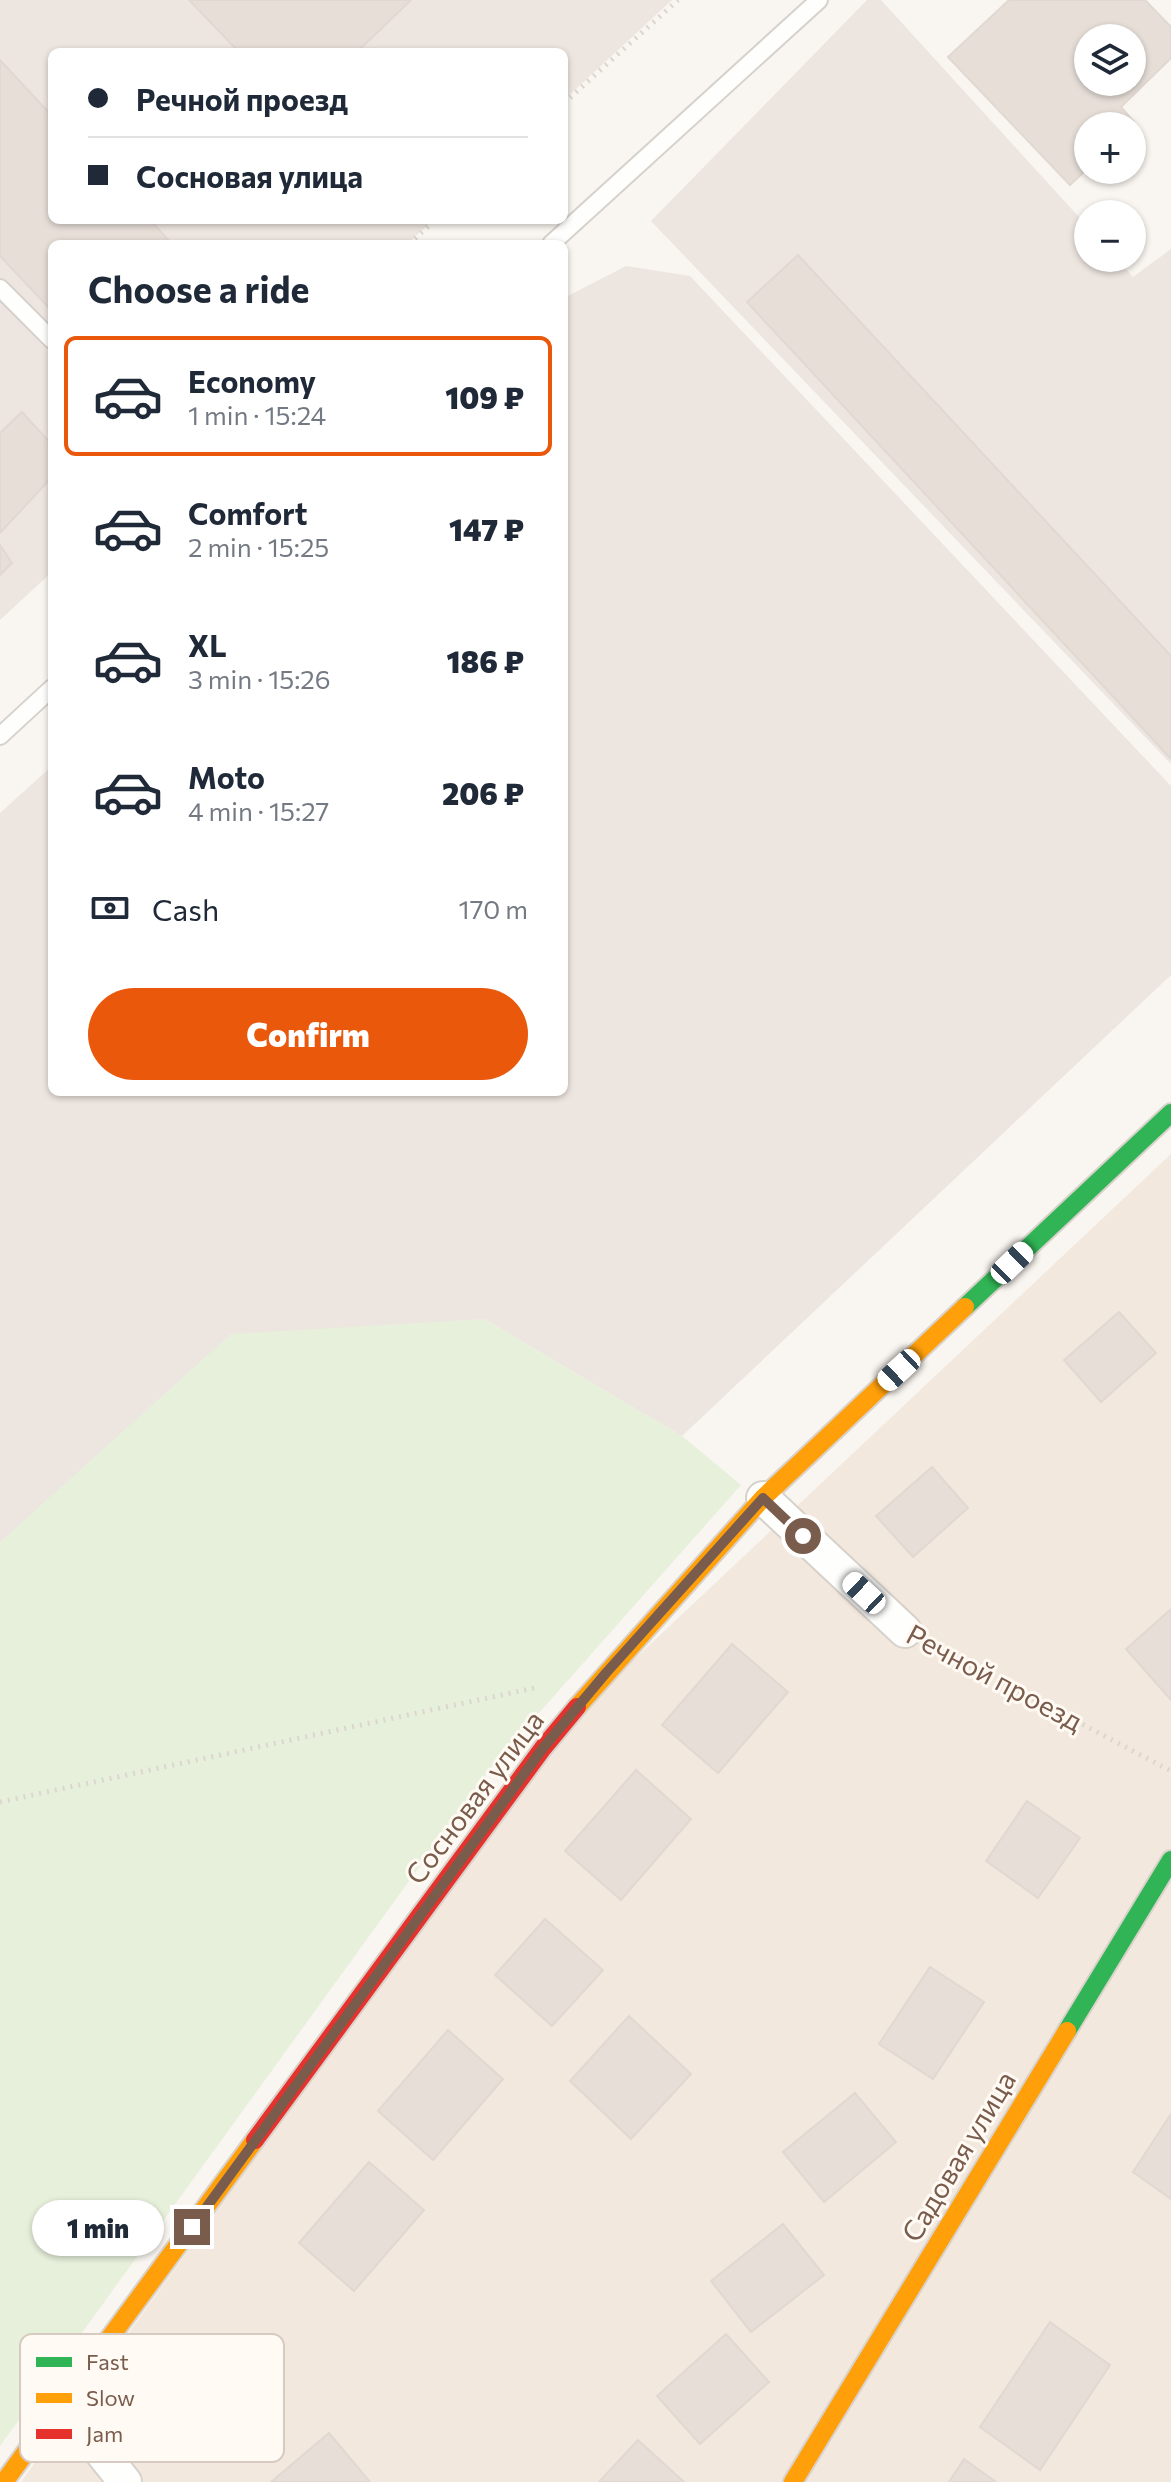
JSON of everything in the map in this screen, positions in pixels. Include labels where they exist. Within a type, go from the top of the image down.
[{"type":"street","name":"Сосновая улица","points":[[113,2334],[543,1748],[606,1673],[763,1498],[1171,1113]]},
{"type":"street","name":"Речной проезд","points":[[763,1498],[905,1631]]},
{"type":"street","name":"Садовая улица","points":[[793,2482],[1171,1860]]},
{"type":"street","name":"Сосновая улица","points":[[4,2482],[20,2460]]},
{"type":"street","points":[[109,2462],[125,2482]]},
{"type":"lane","points":[[555,240],[819,0]]},
{"type":"lane","points":[[0,288],[48,336]]},
{"type":"lane","points":[[0,736],[48,692]]},
{"type":"path","points":[[568,99],[678,0]]},
{"type":"path","points":[[413,240],[431,224]]},
{"type":"path","name":"Речной проезд","points":[[905,1631],[1171,1771]]},
{"type":"path","points":[[0,1802],[544,1686]]},
{"type":"shaded area","points":[[0,0],[672,0],[568,96],[568,48],[48,48],[48,224],[429,224],[411,240],[48,240],[48,576],[0,620]]},
{"type":"shaded area","points":[[867,0],[881,0],[1074,212],[1074,272],[1129,272],[1133,277],[1146,272],[1146,267],[1171,249],[1171,764],[651,221]]},
{"type":"shaded area","points":[[626,266],[690,276],[1171,786],[1171,975],[682,1436],[484,1319],[0,1542],[0,813],[48,770],[48,1096],[568,1096],[568,296]]},
{"type":"shaded area","points":[[1171,1154],[1171,2482],[21,2482],[35,2462],[284,2462],[284,2334],[128,2334],[574,1716]]},
{"type":"green space","points":[[484,1319],[682,1436],[741,1485],[493,1765],[81,2334],[20,2334],[20,2418],[0,2446],[0,1542],[231,1334]]},
{"type":"building","points":[[189,0],[411,0],[361,48],[235,48]]},
{"type":"building","points":[[1009,0],[1145,0],[1171,27],[1171,58],[1146,82],[1146,24],[1074,24],[1074,96],[1132,96],[1121,107],[1125,112],[1074,112],[1074,181],[1070,185],[948,57]]},
{"type":"building","points":[[0,60],[48,112],[48,224],[154,224],[168,240],[48,240],[48,307],[0,256]]},
{"type":"building","points":[[798,255],[1171,656],[1171,759],[747,302]]},
{"type":"building","points":[[22,412],[48,441],[48,481],[0,533],[0,433]]},
{"type":"building","points":[[0,545],[12,563],[0,575]]},
{"type":"building","points":[[1119,1312],[1156,1353],[1101,1402],[1064,1360]]},
{"type":"building","points":[[932,1467],[968,1508],[913,1557],[876,1516]]},
{"type":"building","points":[[1171,1609],[1171,1700],[1126,1649]]},
{"type":"building","points":[[732,1644],[788,1692],[718,1773],[662,1725]]},
{"type":"building","points":[[636,1770],[691,1819],[621,1900],[565,1851]]},
{"type":"building","points":[[1027,1801],[1080,1838],[1038,1898],[986,1861]]},
{"type":"building","points":[[545,1919],[603,1970],[552,2026],[495,1975]]},
{"type":"building","points":[[930,1967],[984,2002],[933,2079],[879,2044]]},
{"type":"building","points":[[629,2016],[691,2074],[631,2139],[570,2081]]},
{"type":"building","points":[[448,2030],[503,2079],[433,2160],[378,2111]]},
{"type":"building","points":[[855,2093],[896,2142],[824,2202],[783,2152]]},
{"type":"building","points":[[1171,2114],[1171,2199],[1133,2172]]},
{"type":"building","points":[[369,2162],[424,2210],[354,2291],[299,2243]]},
{"type":"building","points":[[783,2224],[824,2275],[751,2332],[711,2281]]},
{"type":"building","points":[[1050,2322],[1110,2365],[1040,2470],[980,2427]]},
{"type":"building","points":[[726,2334],[769,2382],[700,2444],[657,2396]]},
{"type":"building","points":[[329,2433],[370,2482],[271,2482]]},
{"type":"building","points":[[638,2440],[684,2482],[599,2482]]},
{"type":"building","points":[[964,2459],[996,2482],[949,2482]]},
{"type":"traffic: fast","points":[[965,1307],[1171,1113]]},
{"type":"traffic: fast","points":[[1067,2031],[1171,1860]]},
{"type":"traffic: slow","points":[[577,1707],[763,1498],[965,1307]]},
{"type":"traffic: slow","points":[[793,2482],[1067,2031]]},
{"type":"traffic: slow","points":[[113,2334],[255,2140]]},
{"type":"traffic: slow","points":[[4,2482],[20,2460]]},
{"type":"traffic: jam","points":[[255,2140],[543,1748],[577,1707]]},
{"type":"route","points":[[192,2227],[543,1748],[606,1673],[763,1498],[803,1536]]}]
